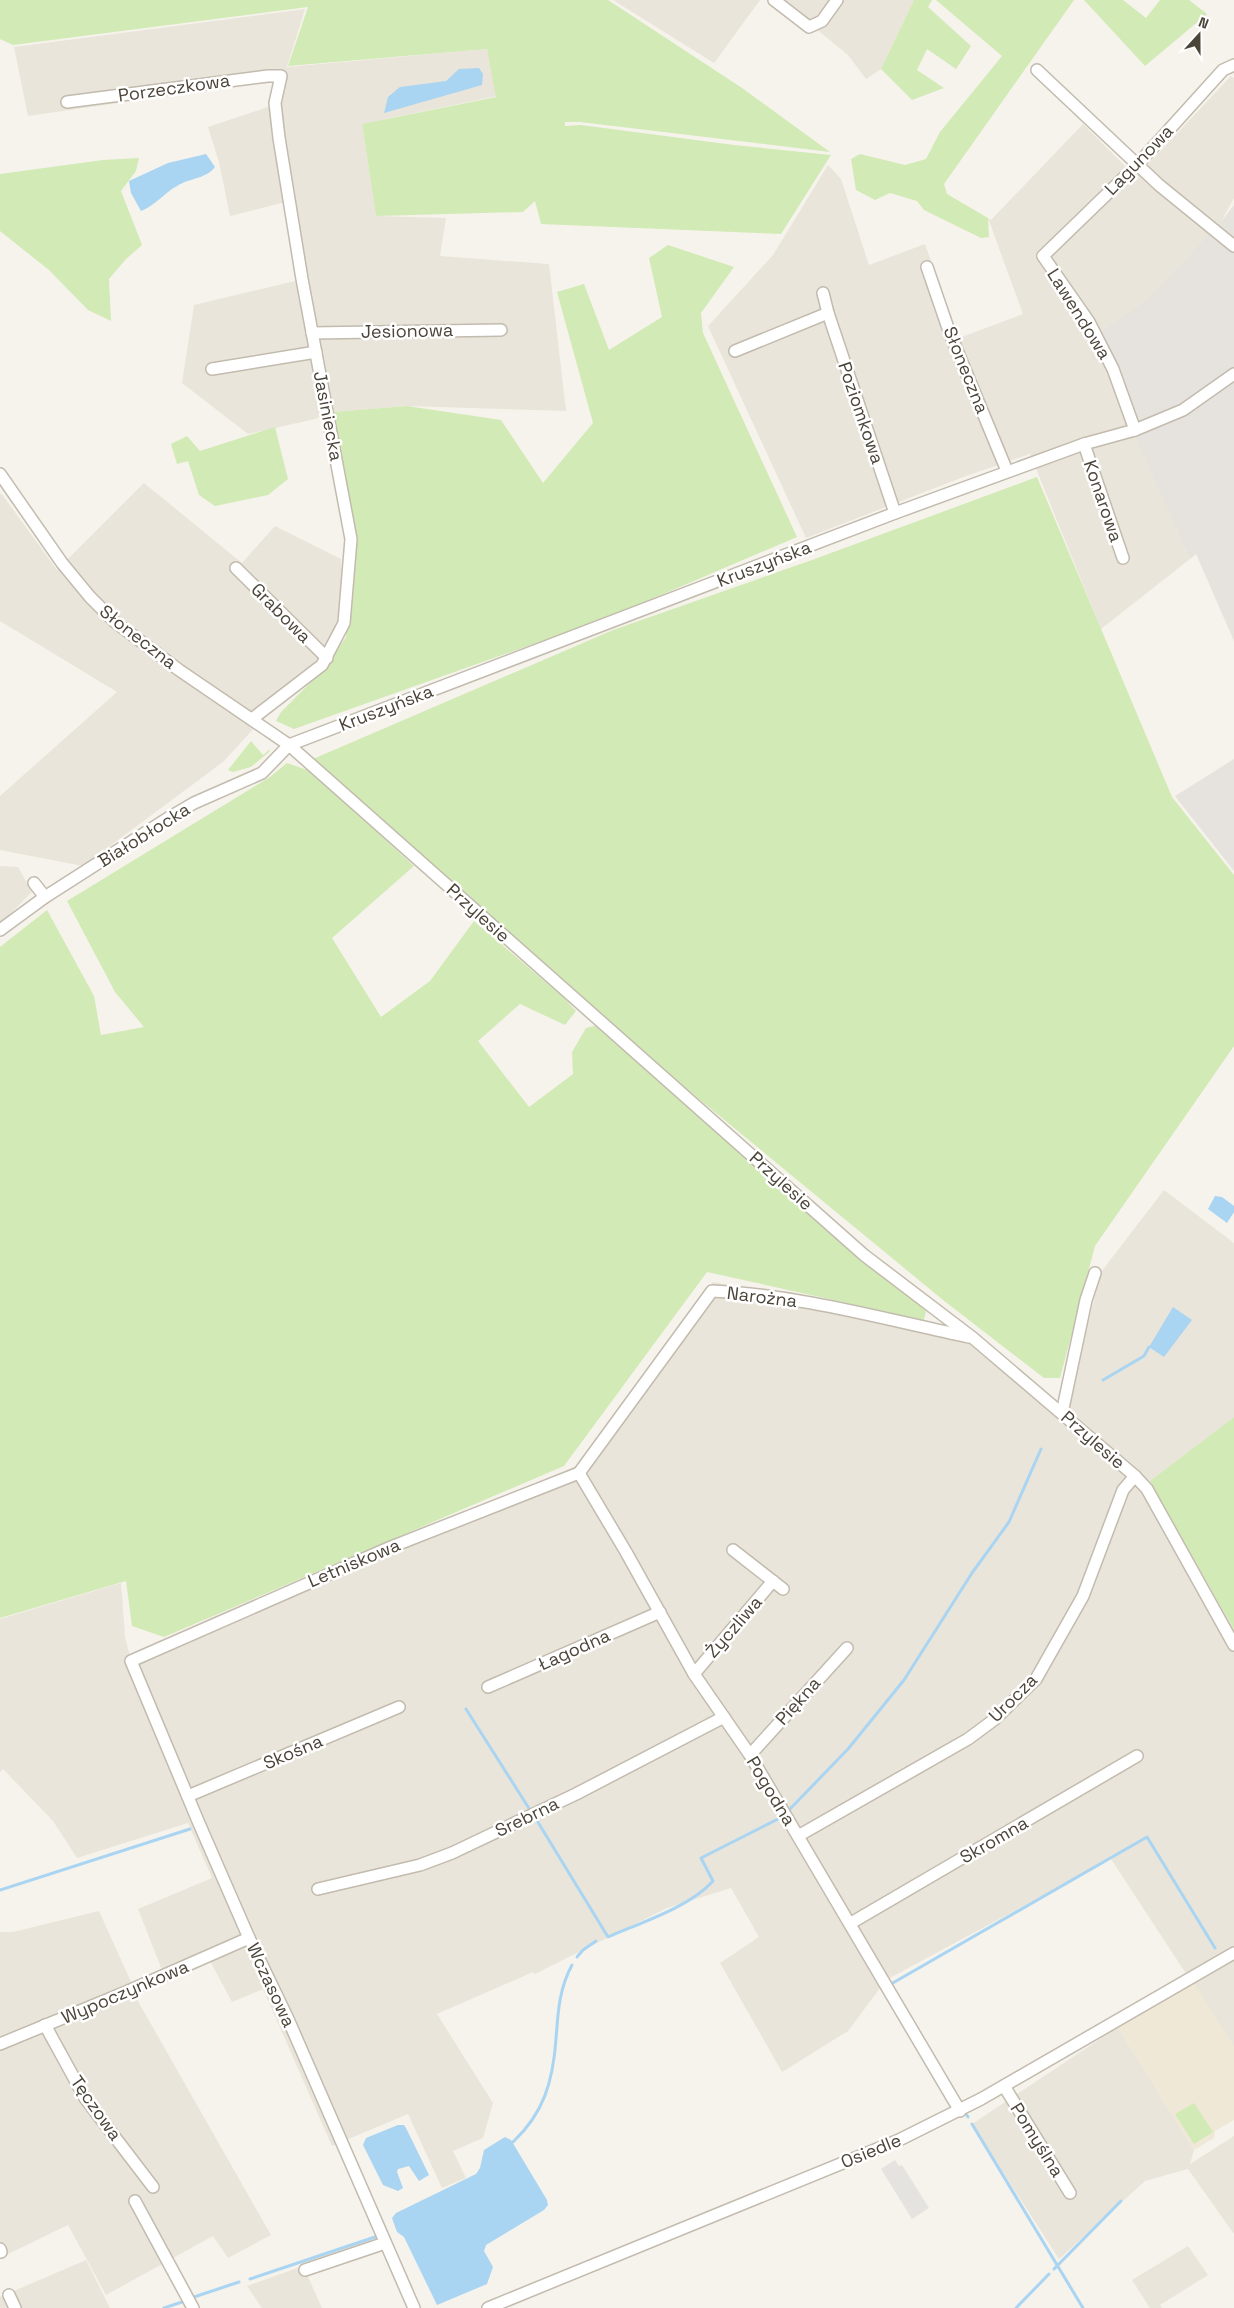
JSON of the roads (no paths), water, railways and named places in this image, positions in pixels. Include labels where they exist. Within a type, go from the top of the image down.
[{"type":"street","points":[[774,0],[809,27],[822,21],[837,0]]},
{"type":"street","name":"Lagunowa","points":[[1043,256],[1138,164],[1223,70],[1234,65]]},
{"type":"street","points":[[1037,70],[1159,185],[1234,246]]},
{"type":"street","name":"Porzeczkowa","points":[[67,102],[258,77],[281,76]]},
{"type":"street","name":"Jasiniecka","points":[[252,719],[322,665],[327,658],[344,623],[352,539],[312,333],[279,138],[275,103],[281,76]]},
{"type":"street","name":"Lawendowa","points":[[1043,256],[1089,322],[1113,369],[1135,430]]},
{"type":"street","name":"Słoneczna","points":[[927,267],[949,331],[1007,471]]},
{"type":"street","name":"Poziomkowa","points":[[823,293],[828,314],[895,513]]},
{"type":"street","points":[[734,351],[828,314]]},
{"type":"street","name":"Jesionowa","points":[[312,333],[501,330]]},
{"type":"street","points":[[212,369],[316,352]]},
{"type":"street","name":"Kruszyńska","points":[[289,745],[1007,471],[1084,444],[1135,430],[1183,410],[1234,374]]},
{"type":"street","name":"Konarowa","points":[[1084,444],[1123,558]]},
{"type":"street","name":"Słoneczna","points":[[0,474],[62,563],[102,610],[128,633],[289,745]]},
{"type":"street","name":"Grabowa","points":[[236,568],[327,658]]},
{"type":"street","name":"Białobłocka","points":[[0,930],[46,897],[170,817],[194,803],[262,773],[289,745]]},
{"type":"street","name":"Przylesie","points":[[289,745],[864,1255],[973,1338],[1135,1476],[1147,1489],[1234,1646]]},
{"type":"street","points":[[34,882],[46,897]]},
{"type":"street","points":[[1062,1413],[1086,1300],[1095,1273]]},
{"type":"street","name":"Narożna","points":[[579,1473],[712,1291],[741,1293],[817,1304],[973,1338]]},
{"type":"street","name":"Pogodna","points":[[579,1473],[694,1674],[750,1754],[960,2111]]},
{"type":"street","name":"Letniskowa","points":[[131,1661],[391,1547],[579,1473]]},
{"type":"street","name":"Urocza","points":[[798,1836],[968,1739],[995,1719],[1036,1679],[1083,1596],[1123,1490],[1135,1476]]},
{"type":"street","name":"Życzliwa","points":[[733,1550],[783,1589]]},
{"type":"street","name":"Życzliwa","points":[[694,1674],[773,1581]]},
{"type":"street","name":"Łagodna","points":[[488,1687],[660,1612]]},
{"type":"street","name":"Piękna","points":[[750,1754],[847,1648]]},
{"type":"street","name":"Wczasowa","points":[[131,1661],[250,1938],[288,2018],[414,2308]]},
{"type":"street","name":"Skośna","points":[[188,1796],[399,1707]]},
{"type":"street","name":"Srebrna","points":[[318,1888],[420,1865],[452,1853],[576,1794],[724,1717]]},
{"type":"street","name":"Skromna","points":[[851,1924],[1137,1756]]},
{"type":"street","name":"Wypoczynkowa","points":[[0,2044],[250,1938]]},
{"type":"street","name":"Osiedle","points":[[488,2308],[899,2140],[960,2111],[1234,1953]]},
{"type":"street","name":"Tęczowa","points":[[45,2025],[85,2098],[153,2187]]},
{"type":"street","name":"Pomyślna","points":[[1004,2086],[1070,2193]]},
{"type":"street","points":[[136,2201],[193,2308]]},
{"type":"street","points":[[305,2270],[385,2243]]},
{"type":"street","points":[[9,2295],[14,2308]]},
{"type":"water","points":[[479,68],[483,74],[482,85],[384,113],[388,97],[400,87],[446,81],[459,69]]},
{"type":"water","points":[[206,154],[215,167],[211,171],[177,186],[151,206],[141,211],[131,193],[129,181],[168,163]]},
{"type":"water","points":[[1215,1196],[1222,1197],[1234,1206],[1234,1212],[1227,1223],[1208,1209]]},
{"type":"water","points":[[1173,1307],[1192,1320],[1164,1357],[1149,1347]]},
{"type":"water","points":[[398,2125],[404,2125],[406,2128],[429,2175],[419,2181],[409,2166],[398,2169],[397,2172],[403,2188],[398,2191],[383,2185],[363,2145],[366,2138]]},
{"type":"water","points":[[505,2137],[511,2140],[547,2200],[548,2205],[544,2210],[486,2245],[484,2251],[493,2267],[487,2284],[437,2305],[404,2237],[397,2232],[392,2218],[396,2213],[476,2174],[480,2168],[484,2150]]},
{"type":"waterway","points":[[1103,1380],[1144,1356],[1149,1347]]},
{"type":"waterway","points":[[790,1809],[848,1749],[904,1680],[972,1573],[1009,1522],[1041,1449]]},
{"type":"waterway","points":[[466,1709],[530,1810]]},
{"type":"waterway","points":[[536,1819],[608,1937],[664,1914],[691,1899],[713,1881],[701,1858],[780,1818]]},
{"type":"waterway","points":[[0,1890],[190,1829]]},
{"type":"waterway","points":[[891,1984],[1147,1837],[1215,1948]]},
{"type":"waterway","points":[[577,1957],[596,1941]]},
{"type":"waterway","points":[[513,2142],[532,2120],[545,2095],[555,2054],[560,2001],[564,1983],[572,1965]]},
{"type":"waterway","points":[[972,2124],[1083,2308]]},
{"type":"waterway","points":[[1054,2269],[1121,2201]]},
{"type":"waterway","points":[[250,2279],[375,2237]]},
{"type":"waterway","points":[[1016,2308],[1049,2274]]},
{"type":"waterway","points":[[194,2297],[239,2282]]},
{"type":"waterway","points":[[164,2308],[185,2301]]}]
